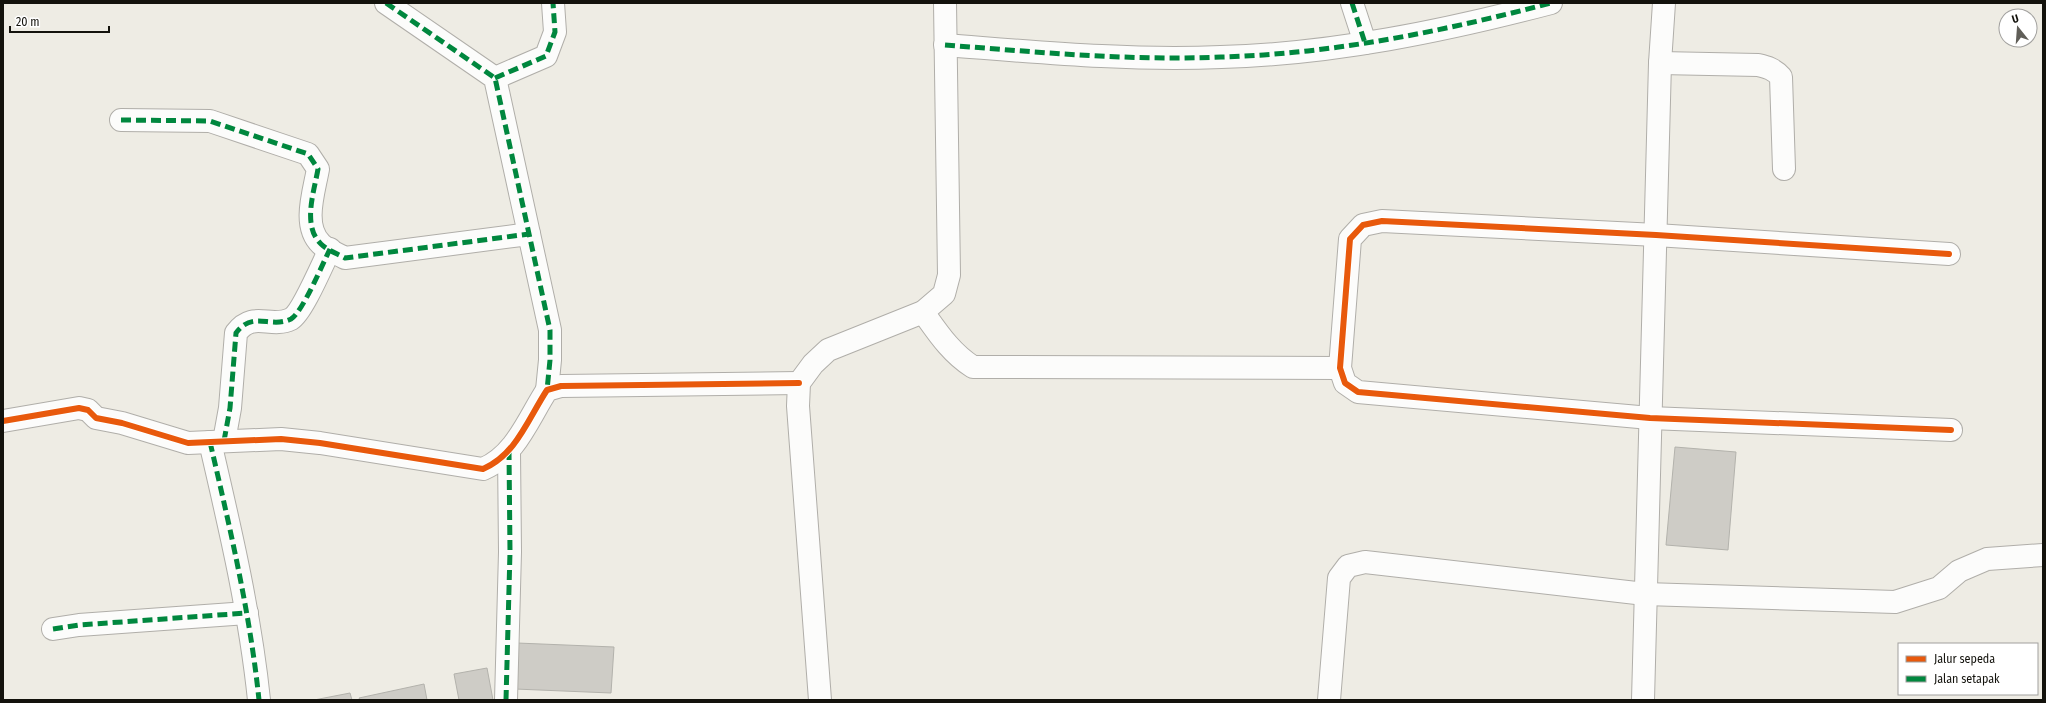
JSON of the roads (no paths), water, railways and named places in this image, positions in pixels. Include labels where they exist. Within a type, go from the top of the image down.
[{"type":"street","points":[[3,421],[79,408],[88,410],[96,418],[122,423],[188,443],[281,439],[320,443],[483,469],[496,463],[509,452],[547,390],[550,360],[550,330],[495,78],[386,3]]},
{"type":"street","points":[[495,78],[546,56],[551,48],[555,32],[553,3]]},
{"type":"street","points":[[820,700],[798,406],[799,383],[813,364],[828,350],[923,312],[944,294],[948,275],[945,3]]},
{"type":"street","points":[[1352,3],[1365,43]]},
{"type":"street","points":[[945,45],[1091,56],[1222,57],[1335,48],[1469,24],[1551,3]]},
{"type":"street","points":[[1643,700],[1660,63],[1664,3]]},
{"type":"street","points":[[1660,63],[1758,65],[1768,67],[1776,72],[1781,77],[1784,169]]},
{"type":"street","points":[[121,120],[210,121],[308,154],[318,169],[310,215],[312,230],[321,244],[345,258],[529,234]]},
{"type":"street","points":[[1949,254],[1656,235],[1382,221],[1363,225],[1350,239],[1340,368],[1345,383],[1358,392],[1650,418],[1951,430]]},
{"type":"street","points":[[259,700],[247,613],[217,442],[230,408],[236,333],[242,324],[257,320],[278,323],[292,318],[300,309],[330,249]]},
{"type":"street","points":[[923,312],[959,358],[973,367],[1340,368]]},
{"type":"street","points":[[547,390],[561,386],[799,383]]},
{"type":"street","points":[[506,700],[510,552],[509,452]]},
{"type":"street","points":[[1329,700],[1339,578],[1348,566],[1365,562],[1645,594],[1895,602],[1939,588],[1959,571],[1987,559],[2043,555]]},
{"type":"street","points":[[53,629],[79,624],[247,613]]}]
